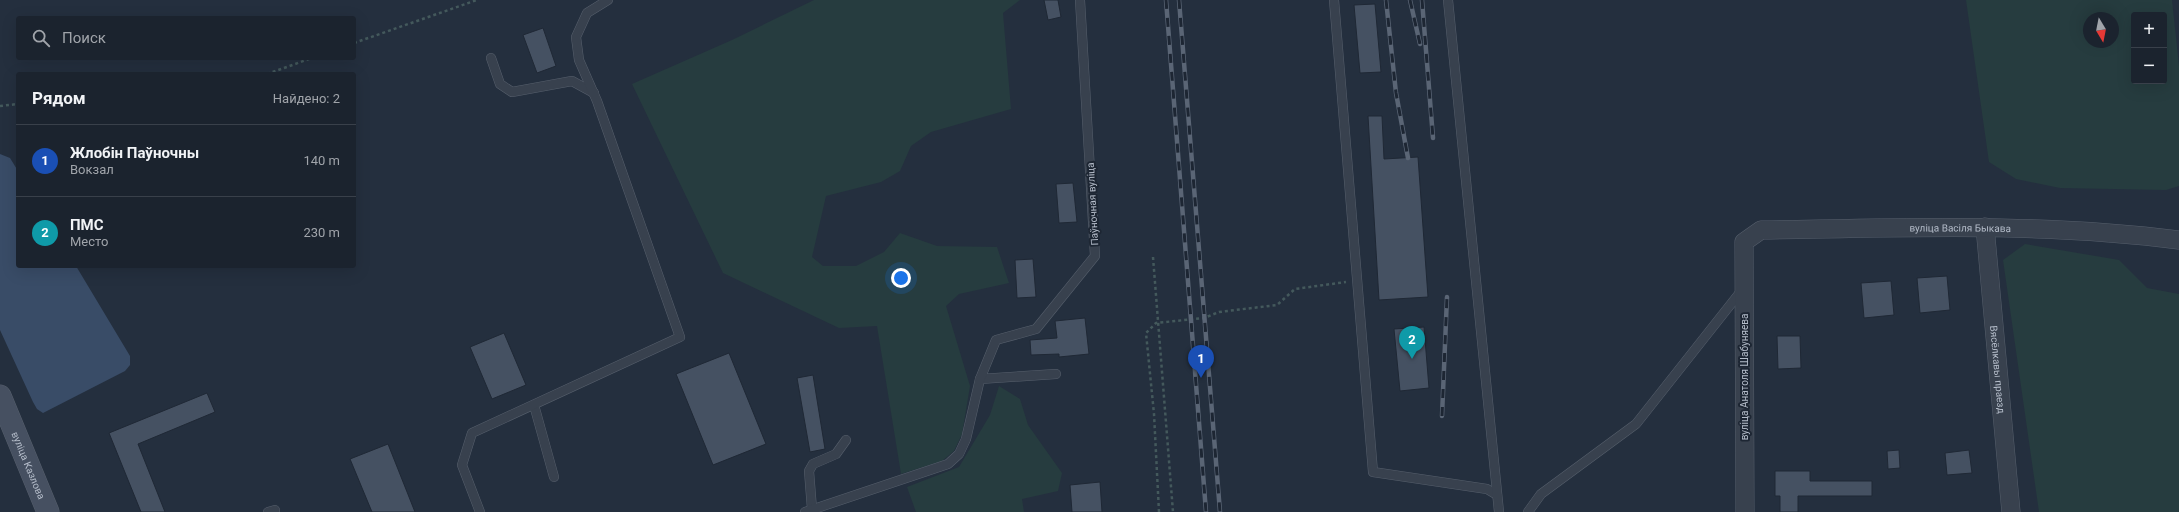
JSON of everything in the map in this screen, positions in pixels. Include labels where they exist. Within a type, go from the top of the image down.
[{"type":"main road","name":"вуліца Казлова","points":[[0,396],[48,512]]},
{"type":"street","name":"вуліца Васіля Быкава","points":[[1744,242],[1761,230],[1985,228],[2124,233],[2179,240]]},
{"type":"street","name":"Вясёлкавы праезд","points":[[1985,228],[2011,512]]},
{"type":"street","name":"вуліца Анатоля Шабуняева","points":[[1744,242],[1745,512]]},
{"type":"lane","points":[[480,512],[462,465],[472,433],[680,337],[594,93],[579,60],[576,37],[587,14],[608,0]]},
{"type":"lane","name":"Паўночная вуліца","points":[[980,379],[996,340],[1036,329],[1095,256],[1080,0]]},
{"type":"lane","points":[[1334,0],[1373,472],[1487,490],[1497,495]]},
{"type":"lane","points":[[1448,0],[1499,512]]},
{"type":"lane","points":[[491,58],[500,84],[512,92],[572,81],[594,93]]},
{"type":"lane","points":[[1528,512],[1542,494],[1636,424],[1744,287]]},
{"type":"lane","points":[[846,440],[836,454],[813,464],[809,471],[809,511],[948,464],[959,454],[966,439],[980,379],[1056,374]]},
{"type":"lane","points":[[534,405],[554,477]]},
{"type":"lane","points":[[268,512],[275,510],[275,512]]},
{"type":"path","points":[[356,42],[477,0]]},
{"type":"path","points":[[273,72],[306,60]]},
{"type":"path","points":[[0,106],[16,104]]},
{"type":"path","points":[[1153,257],[1172,512]]},
{"type":"path","points":[[1159,512],[1154,414],[1146,333],[1158,323],[1204,318],[1219,312],[1277,305],[1295,289],[1357,281]]},
{"type":"green space","points":[[814,0],[1020,0],[1003,13],[1011,109],[931,132],[911,146],[900,171],[881,182],[826,196],[812,257],[823,266],[856,266],[884,252],[900,233],[937,246],[997,247],[1009,283],[959,294],[946,306],[970,386],[962,434],[954,451],[942,461],[901,474],[877,326],[839,328],[723,273],[632,84],[732,40]]},
{"type":"green space","points":[[1966,0],[2172,0],[2179,66],[2179,186],[2166,190],[2060,188],[2016,179],[1989,162]]},
{"type":"green space","points":[[2025,244],[2119,260],[2147,288],[2179,294],[2179,512],[2039,512],[2003,260]]},
{"type":"green space","points":[[999,386],[1020,399],[1028,425],[1062,473],[1058,491],[1022,499],[1024,512],[916,512],[907,487],[959,467],[990,415]]},
{"type":"water","points":[[0,154],[10,158],[16,168],[16,268],[77,268],[130,356],[130,365],[125,371],[43,413],[37,409],[33,402],[0,330]]},
{"type":"building","points":[[1044,0],[1058,0],[1061,17],[1048,20]]},
{"type":"building","points":[[1375,4],[1381,72],[1360,73],[1354,5]]},
{"type":"building","points":[[543,28],[556,66],[537,73],[523,35]]},
{"type":"building","points":[[1368,116],[1382,116],[1384,159],[1418,157],[1428,297],[1379,300]]},
{"type":"building","points":[[1073,183],[1077,222],[1059,223],[1056,184]]},
{"type":"building","points":[[1033,259],[1036,297],[1017,298],[1015,260]]},
{"type":"building","points":[[1947,276],[1950,310],[1920,313],[1917,278]]},
{"type":"building","points":[[1891,281],[1894,315],[1864,318],[1861,283]]},
{"type":"building","points":[[1085,318],[1089,354],[1059,357],[1059,354],[1031,355],[1030,340],[1057,338],[1055,321]]},
{"type":"building","points":[[1424,327],[1429,388],[1400,391],[1394,329]]},
{"type":"building","points":[[504,333],[526,385],[492,399],[470,347]]},
{"type":"building","points":[[1777,336],[1800,336],[1801,368],[1778,369]]},
{"type":"building","points":[[729,353],[766,444],[713,465],[676,374]]},
{"type":"building","points":[[813,375],[825,449],[810,452],[797,378]]},
{"type":"building","points":[[207,393],[215,412],[138,444],[165,512],[141,512],[109,433]]},
{"type":"building","points":[[388,444],[415,512],[372,512],[350,459]]},
{"type":"building","points":[[1899,450],[1900,468],[1888,469],[1887,451]]},
{"type":"building","points":[[1969,450],[1972,473],[1947,475],[1945,453]]},
{"type":"building","points":[[1775,471],[1810,471],[1810,481],[1872,481],[1872,496],[1798,496],[1798,512],[1780,512],[1780,496],[1775,496]]},
{"type":"building","points":[[1100,482],[1102,512],[1072,512],[1070,485]]},
{"type":"railway","points":[[1166,0],[1206,512]]},
{"type":"railway","points":[[1179,0],[1220,512]]},
{"type":"railway","points":[[1386,0],[1396,93],[1408,158]]},
{"type":"railway","points":[[1410,0],[1420,44]]},
{"type":"railway","points":[[1422,0],[1433,138]]},
{"type":"railway","points":[[1442,416],[1447,297]]},
{"type":"place","name":"ПМС","points":[[1412,359]]},
{"type":"place","name":"Жлобін Паўночны","points":[[1201,378]]}]
